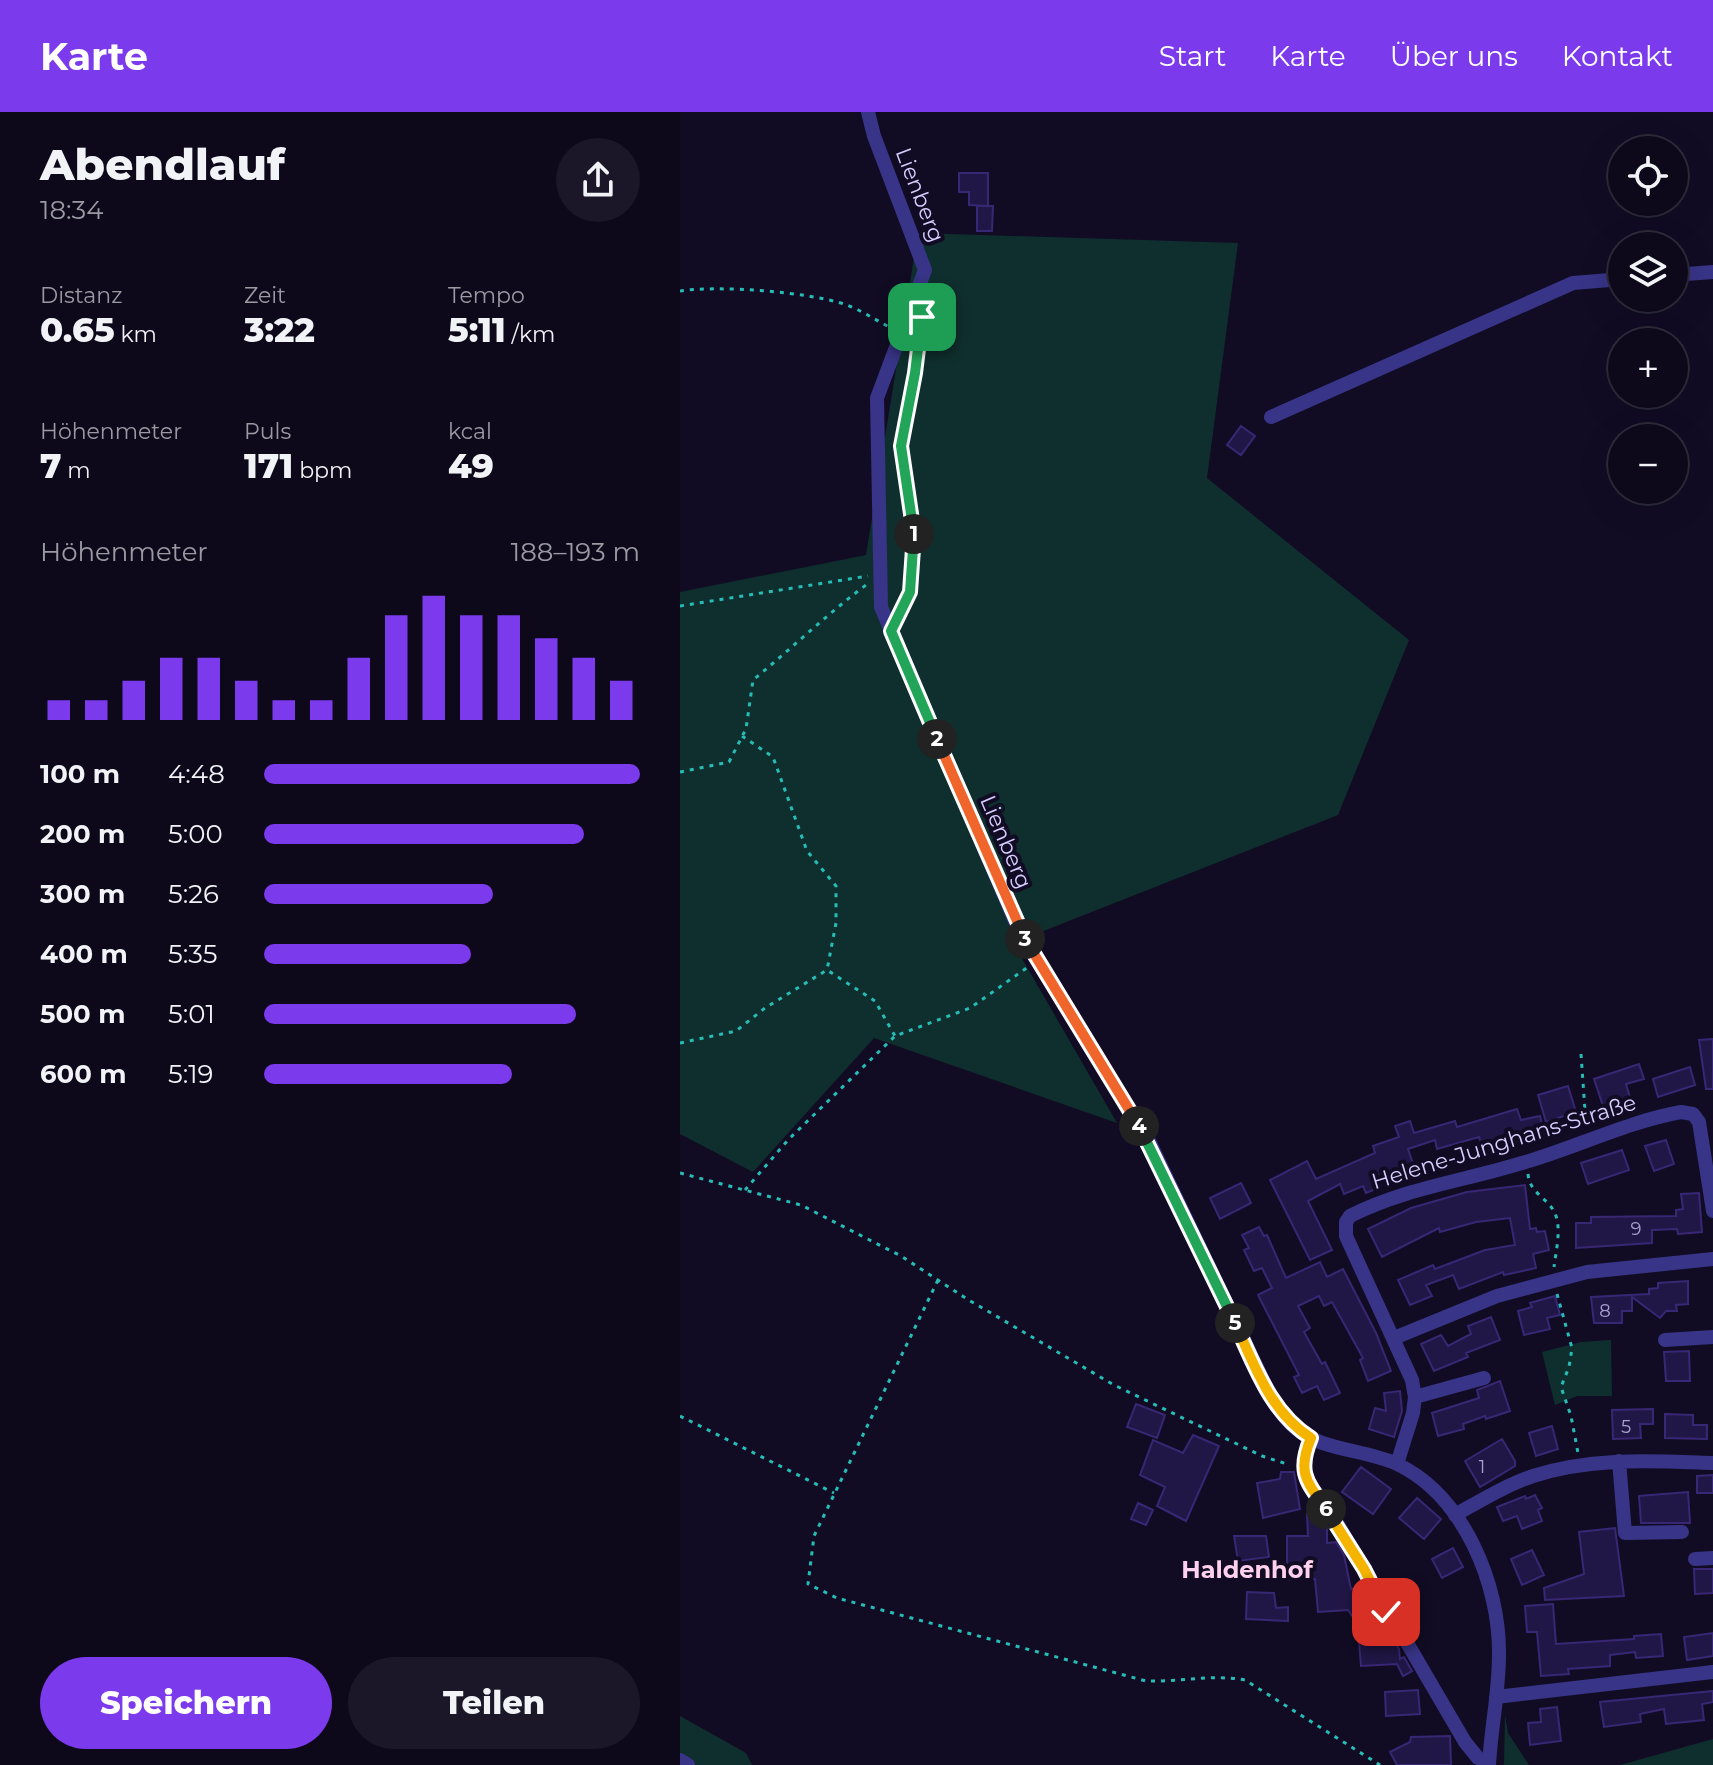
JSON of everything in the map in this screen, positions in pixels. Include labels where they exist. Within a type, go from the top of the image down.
[{"type":"street","name":"Lienberg","points":[[868,112],[874,136],[925,270],[877,398],[881,607],[1018,928],[1150,1143],[1274,1403],[1295,1428],[1311,1438]]},
{"type":"street","points":[[1688,274],[1713,272]]},
{"type":"street","points":[[1271,417],[1573,283],[1608,280]]},
{"type":"street","name":"Helene-Junghans-Straße","points":[[1397,1464],[1410,1428],[1415,1397],[1412,1380],[1346,1236],[1346,1222],[1350,1216],[1402,1194],[1526,1162],[1673,1113],[1687,1112],[1699,1122],[1713,1211]]},
{"type":"street","points":[[1394,1338],[1497,1296],[1587,1272],[1713,1259]]},
{"type":"street","points":[[1665,1340],[1713,1337]]},
{"type":"street","points":[[1415,1397],[1484,1378]]},
{"type":"street","points":[[1311,1438],[1397,1464],[1441,1496],[1455,1515],[1491,1593],[1498,1625],[1499,1656],[1489,1764],[1478,1758],[1465,1742],[1344,1535],[1308,1484],[1303,1469],[1311,1438]]},
{"type":"street","points":[[1619,1461],[1625,1533],[1682,1532]]},
{"type":"street","points":[[1455,1515],[1532,1476],[1581,1464],[1619,1461],[1713,1463]]},
{"type":"street","points":[[1695,1559],[1713,1558]]},
{"type":"street","points":[[1496,1697],[1713,1672]]},
{"type":"street","points":[[680,1760],[688,1765]]},
{"type":"path","points":[[680,291],[798,294],[844,304],[901,335]]},
{"type":"path","points":[[891,631],[910,592],[914,533],[901,446],[922,317]]},
{"type":"path","points":[[680,606],[880,574]]},
{"type":"path","points":[[680,772],[729,762],[746,729],[753,680],[880,574]]},
{"type":"path","points":[[680,1043],[736,1031],[765,1008],[827,970],[836,923],[836,886],[807,851],[773,757],[742,736]]},
{"type":"path","points":[[745,1190],[788,1140],[895,1036],[970,1008],[1038,960]]},
{"type":"path","points":[[827,970],[875,1001],[895,1036]]},
{"type":"path","points":[[1581,1054],[1587,1140]]},
{"type":"path","points":[[1526,1162],[1529,1184],[1553,1209],[1557,1218],[1554,1282],[1572,1348],[1561,1387],[1581,1464]]},
{"type":"path","points":[[680,1173],[801,1205],[901,1256],[1114,1385],[1262,1456],[1303,1469]]},
{"type":"path","points":[[938,1280],[814,1536],[808,1584],[837,1598],[1146,1681],[1176,1682],[1223,1676],[1245,1680],[1380,1765]]},
{"type":"path","points":[[680,1416],[834,1493]]},
{"type":"green space","points":[[918,233],[1238,243],[1207,478],[1409,640],[1338,815],[1013,943],[1117,1123],[874,1038],[753,1172],[680,1134],[680,592],[866,555]]},
{"type":"green space","points":[[1611,1340],[1612,1396],[1577,1396],[1555,1405],[1542,1352],[1581,1342]]},
{"type":"green space","points":[[1505,1715],[1508,1733],[1529,1765],[1504,1765]]},
{"type":"green space","points":[[680,1716],[746,1753],[752,1765],[680,1765]]},
{"type":"green space","points":[[1713,1739],[1713,1765],[1620,1765]]},
{"type":"building","points":[[959,173],[988,173],[988,206],[969,205],[969,192],[959,192]]},
{"type":"building","points":[[977,206],[993,206],[992,231],[977,231]]},
{"type":"building","points":[[1241,426],[1255,436],[1241,455],[1227,445]]},
{"type":"building","points":[[1713,1039],[1713,1089],[1706,1089],[1699,1040]]},
{"type":"building","points":[[1639,1064],[1644,1079],[1626,1084],[1631,1101],[1604,1109],[1594,1079]]},
{"type":"building","points":[[1690,1067],[1695,1085],[1658,1097],[1653,1079]]},
{"type":"building","points":[[1568,1086],[1576,1112],[1546,1122],[1538,1095]]},
{"type":"building","points":[[1517,1109],[1521,1120],[1540,1116],[1544,1133],[1530,1136],[1529,1132],[1482,1146],[1479,1137],[1437,1149],[1435,1140],[1408,1149],[1415,1169],[1379,1181],[1381,1187],[1366,1193],[1363,1186],[1344,1194],[1340,1184],[1308,1201],[1332,1250],[1310,1260],[1270,1180],[1307,1161],[1316,1179],[1375,1153],[1373,1146],[1399,1137],[1395,1126],[1410,1121],[1414,1133],[1455,1121],[1457,1127]]},
{"type":"building","points":[[1666,1140],[1674,1164],[1654,1171],[1645,1146]]},
{"type":"building","points":[[1622,1150],[1629,1170],[1588,1184],[1581,1163]]},
{"type":"building","points":[[1241,1183],[1251,1203],[1220,1219],[1210,1198]]},
{"type":"building","points":[[1525,1185],[1530,1229],[1545,1231],[1549,1250],[1533,1254],[1536,1268],[1504,1275],[1503,1272],[1459,1289],[1453,1275],[1426,1285],[1432,1296],[1410,1305],[1398,1280],[1433,1265],[1435,1269],[1485,1250],[1515,1245],[1510,1218],[1476,1222],[1440,1232],[1439,1228],[1382,1257],[1368,1229],[1411,1208],[1467,1192]]},
{"type":"building","points":[[1699,1193],[1702,1232],[1678,1234],[1677,1229],[1652,1230],[1652,1243],[1576,1248],[1576,1223],[1591,1223],[1591,1217],[1676,1216],[1676,1210],[1683,1209],[1681,1194]]},
{"type":"building","points":[[1259,1227],[1264,1236],[1267,1235],[1286,1278],[1320,1262],[1327,1277],[1343,1269],[1376,1333],[1391,1371],[1368,1381],[1360,1360],[1363,1358],[1332,1302],[1324,1306],[1319,1296],[1298,1306],[1310,1328],[1304,1332],[1322,1364],[1325,1362],[1340,1393],[1324,1400],[1317,1386],[1302,1393],[1294,1377],[1299,1375],[1258,1295],[1272,1288],[1262,1268],[1254,1271],[1244,1250],[1249,1248],[1242,1235]]},
{"type":"building","points":[[1688,1281],[1688,1304],[1676,1305],[1677,1311],[1666,1311],[1660,1318],[1632,1297],[1632,1311],[1622,1311],[1622,1323],[1594,1323],[1591,1297],[1649,1294],[1649,1289],[1658,1288],[1658,1283]]},
{"type":"building","points":[[1555,1296],[1560,1315],[1547,1318],[1550,1329],[1524,1335],[1518,1311],[1532,1307],[1530,1303]]},
{"type":"building","points":[[1491,1317],[1500,1340],[1466,1353],[1468,1357],[1434,1371],[1421,1344],[1441,1335],[1448,1346],[1471,1334],[1468,1326]]},
{"type":"building","points":[[1689,1351],[1690,1381],[1666,1381],[1664,1352]]},
{"type":"building","points":[[1500,1381],[1510,1411],[1486,1419],[1485,1416],[1463,1424],[1464,1429],[1438,1436],[1432,1413],[1479,1398],[1477,1390]]},
{"type":"building","points":[[1400,1391],[1402,1411],[1394,1437],[1369,1429],[1375,1408],[1386,1411],[1384,1393]]},
{"type":"building","points":[[1136,1404],[1165,1415],[1157,1438],[1127,1427]]},
{"type":"building","points":[[1653,1409],[1653,1424],[1640,1424],[1641,1438],[1613,1439],[1612,1410]]},
{"type":"building","points":[[1665,1414],[1693,1415],[1693,1425],[1707,1425],[1707,1439],[1665,1438]]},
{"type":"building","points":[[1552,1426],[1558,1449],[1536,1456],[1529,1433]]},
{"type":"building","points":[[1193,1435],[1219,1446],[1186,1521],[1157,1506],[1165,1487],[1140,1475],[1153,1440],[1183,1453]]},
{"type":"building","points":[[1502,1439],[1515,1466],[1480,1487],[1465,1461]]},
{"type":"building","points":[[1361,1467],[1391,1489],[1373,1514],[1342,1492]]},
{"type":"building","points":[[1281,1472],[1294,1472],[1300,1509],[1263,1518],[1257,1483],[1280,1479]]},
{"type":"building","points":[[1713,1475],[1713,1493],[1697,1493],[1697,1476]]},
{"type":"building","points":[[1688,1492],[1690,1523],[1641,1523],[1639,1496]]},
{"type":"building","points":[[1535,1495],[1542,1508],[1538,1510],[1542,1521],[1522,1529],[1517,1516],[1503,1521],[1497,1507]]},
{"type":"building","points":[[1417,1498],[1441,1519],[1424,1539],[1399,1518]]},
{"type":"building","points":[[1138,1503],[1153,1510],[1146,1525],[1131,1519]]},
{"type":"building","points":[[1317,1513],[1327,1526],[1327,1543],[1336,1542],[1344,1555],[1351,1589],[1363,1588],[1370,1600],[1371,1611],[1379,1623],[1364,1633],[1348,1610],[1318,1612],[1315,1579],[1287,1580],[1287,1536],[1308,1536],[1307,1514]]},
{"type":"building","points":[[1615,1528],[1624,1596],[1545,1600],[1544,1588],[1584,1574],[1579,1532]]},
{"type":"building","points":[[1234,1536],[1266,1536],[1269,1557],[1238,1561]]},
{"type":"building","points":[[1453,1548],[1463,1567],[1442,1578],[1432,1559]]},
{"type":"building","points":[[1532,1550],[1544,1575],[1522,1585],[1511,1559]]},
{"type":"building","points":[[1694,1569],[1713,1569],[1713,1593],[1695,1594]]},
{"type":"building","points":[[1247,1592],[1274,1593],[1276,1608],[1288,1607],[1288,1621],[1246,1619]]},
{"type":"building","points":[[1553,1604],[1556,1644],[1634,1639],[1634,1636],[1661,1634],[1663,1656],[1636,1658],[1635,1652],[1610,1655],[1610,1666],[1568,1669],[1569,1674],[1541,1676],[1537,1632],[1527,1632],[1525,1606]]},
{"type":"building","points":[[1713,1633],[1713,1656],[1687,1660],[1684,1637]]},
{"type":"building","points":[[1394,1640],[1400,1659],[1404,1657],[1412,1671],[1403,1676],[1397,1664],[1361,1666],[1359,1642]]},
{"type":"building","points":[[1418,1690],[1420,1714],[1386,1716],[1385,1692]]},
{"type":"building","points":[[1713,1691],[1713,1702],[1702,1704],[1704,1720],[1666,1724],[1664,1709],[1640,1714],[1641,1722],[1604,1727],[1600,1702]]},
{"type":"building","points":[[1557,1707],[1561,1741],[1530,1745],[1528,1723],[1541,1722],[1540,1709]]},
{"type":"building","points":[[1450,1736],[1451,1765],[1397,1765],[1390,1752],[1410,1742],[1411,1737]]},
{"type":"district","name":"Haldenhof","points":[[1247,1569]]},
{"type":"route","points":[[922,317],[901,446],[914,533],[910,592],[891,631],[1018,928],[1150,1143],[1274,1403],[1295,1428],[1311,1438],[1303,1469],[1308,1484],[1337,1523],[1386,1612]]}]
